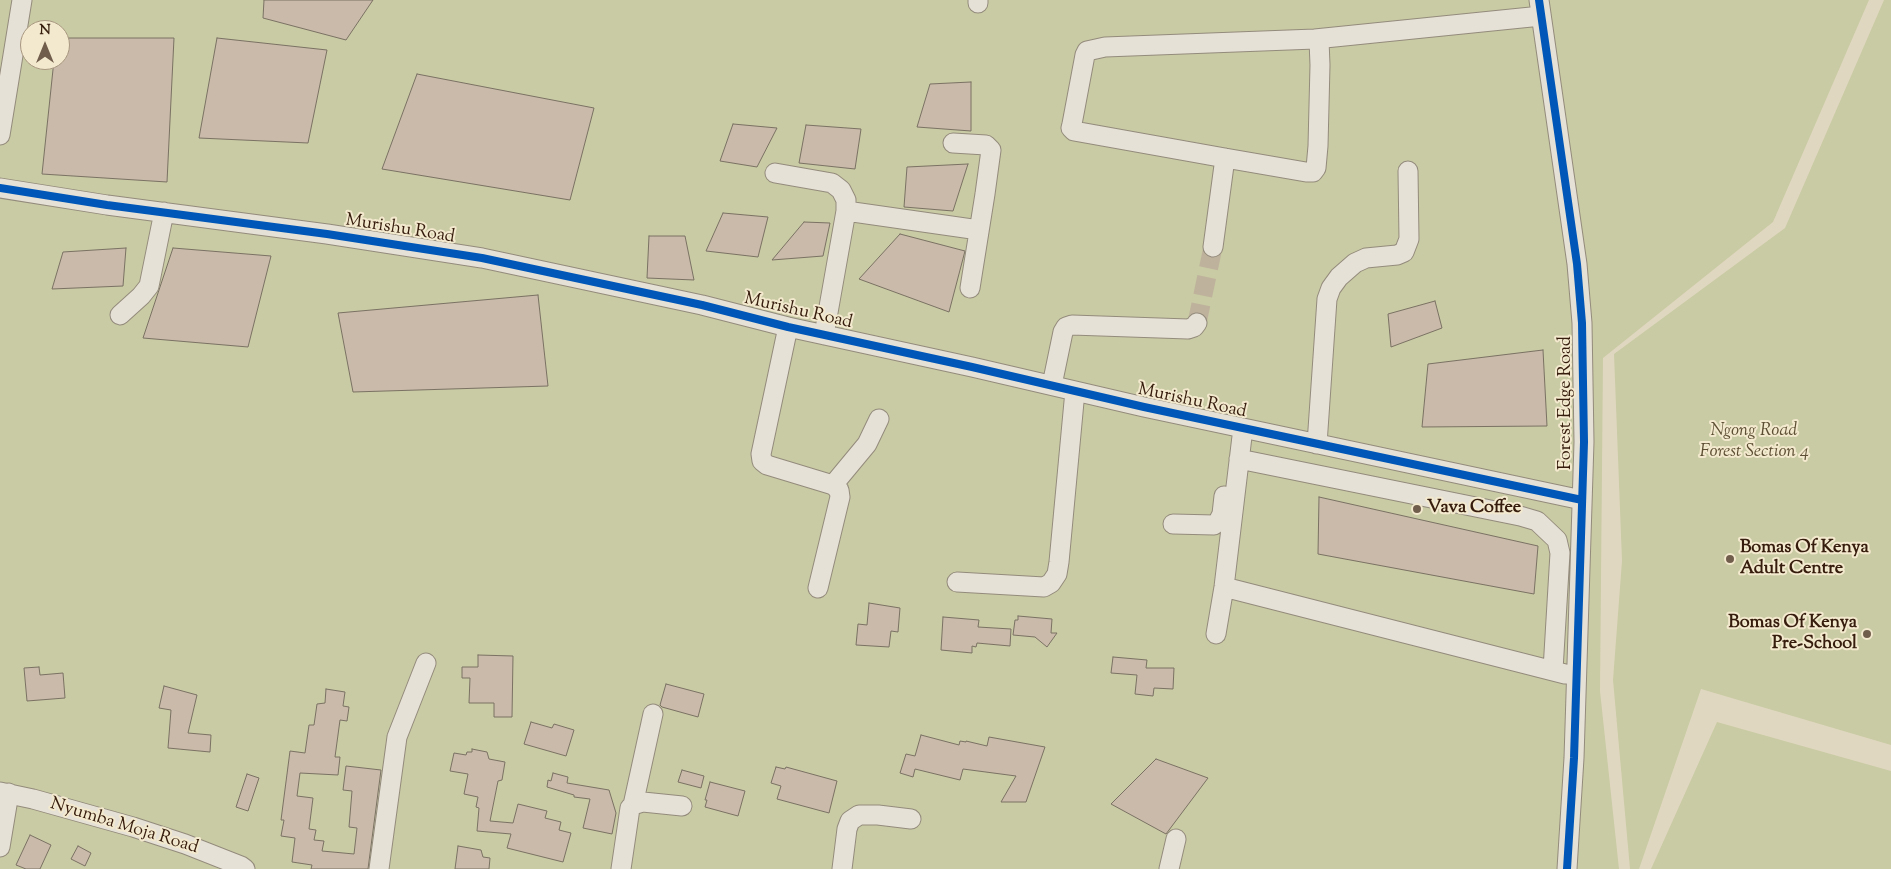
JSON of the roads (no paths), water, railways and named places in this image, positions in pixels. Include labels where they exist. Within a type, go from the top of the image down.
[{"type":"street","points":[[0,135],[22,0]]},
{"type":"street","points":[[1315,39],[1319,40],[1320,43],[1320,74],[1318,146],[1316,168],[1313,172],[1074,131],[1071,128],[1087,51],[1105,47],[1315,39],[1540,8]]},
{"type":"street","name":"Forest Edge Road","points":[[1540,8],[1577,264],[1582,353],[1584,442],[1574,758],[1567,869]]},
{"type":"street","points":[[953,143],[986,145],[990,148],[986,194],[978,230],[970,288]]},
{"type":"street","points":[[1213,247],[1224,158]]},
{"type":"street","points":[[1317,444],[1328,299],[1331,288],[1338,276],[1355,262],[1366,258],[1397,255],[1404,252],[1409,239],[1408,171]]},
{"type":"street","points":[[776,173],[832,183],[841,190],[846,200],[846,211],[824,335]]},
{"type":"street","name":"Murishu Road","points":[[0,188],[482,258],[702,305],[788,327],[1237,427],[1582,500]]},
{"type":"street","points":[[846,211],[978,230]]},
{"type":"street","points":[[120,315],[149,286],[164,212]]},
{"type":"street","points":[[1052,385],[1063,332],[1066,327],[1072,325],[1188,329],[1197,324]]},
{"type":"street","points":[[788,327],[761,454],[762,462],[767,465],[833,485],[839,490],[840,497],[818,588]]},
{"type":"street","points":[[957,582],[1044,587],[1051,583],[1057,574],[1060,562],[1075,391]]},
{"type":"street","points":[[833,485],[867,444],[879,419]]},
{"type":"street","points":[[1216,634],[1224,587],[1239,459],[1237,427]]},
{"type":"street","points":[[1173,524],[1209,526],[1214,525],[1219,520],[1223,510],[1237,427]]},
{"type":"street","points":[[1239,459],[1537,521],[1557,540],[1560,553],[1553,670]]},
{"type":"street","points":[[1224,587],[1576,677]]},
{"type":"street","points":[[379,869],[396,738],[426,664]]},
{"type":"street","points":[[621,869],[630,808],[633,805],[653,714]]},
{"type":"street","points":[[0,847],[4,792]]},
{"type":"street","name":"Nyumba Moja Road","points":[[4,792],[133,827],[185,844],[245,869]]},
{"type":"street","points":[[633,805],[644,802],[682,806]]},
{"type":"street","points":[[842,869],[847,829],[850,822],[859,815],[911,819]]},
{"type":"street","points":[[1169,869],[1176,839]]},
{"type":"tunnel","points":[[1197,323],[1213,247]]},
{"type":"place","name":"Vava Coffee","points":[[1417,509]]},
{"type":"place","name":"Bomas Of Kenya Adult Centre","points":[[1730,559]]},
{"type":"place","name":"Bomas Of Kenya Pre-School","points":[[1867,634]]},
{"type":"park label","name":"Ngong Road Forest Section 4","points":[[1754,442]]}]
